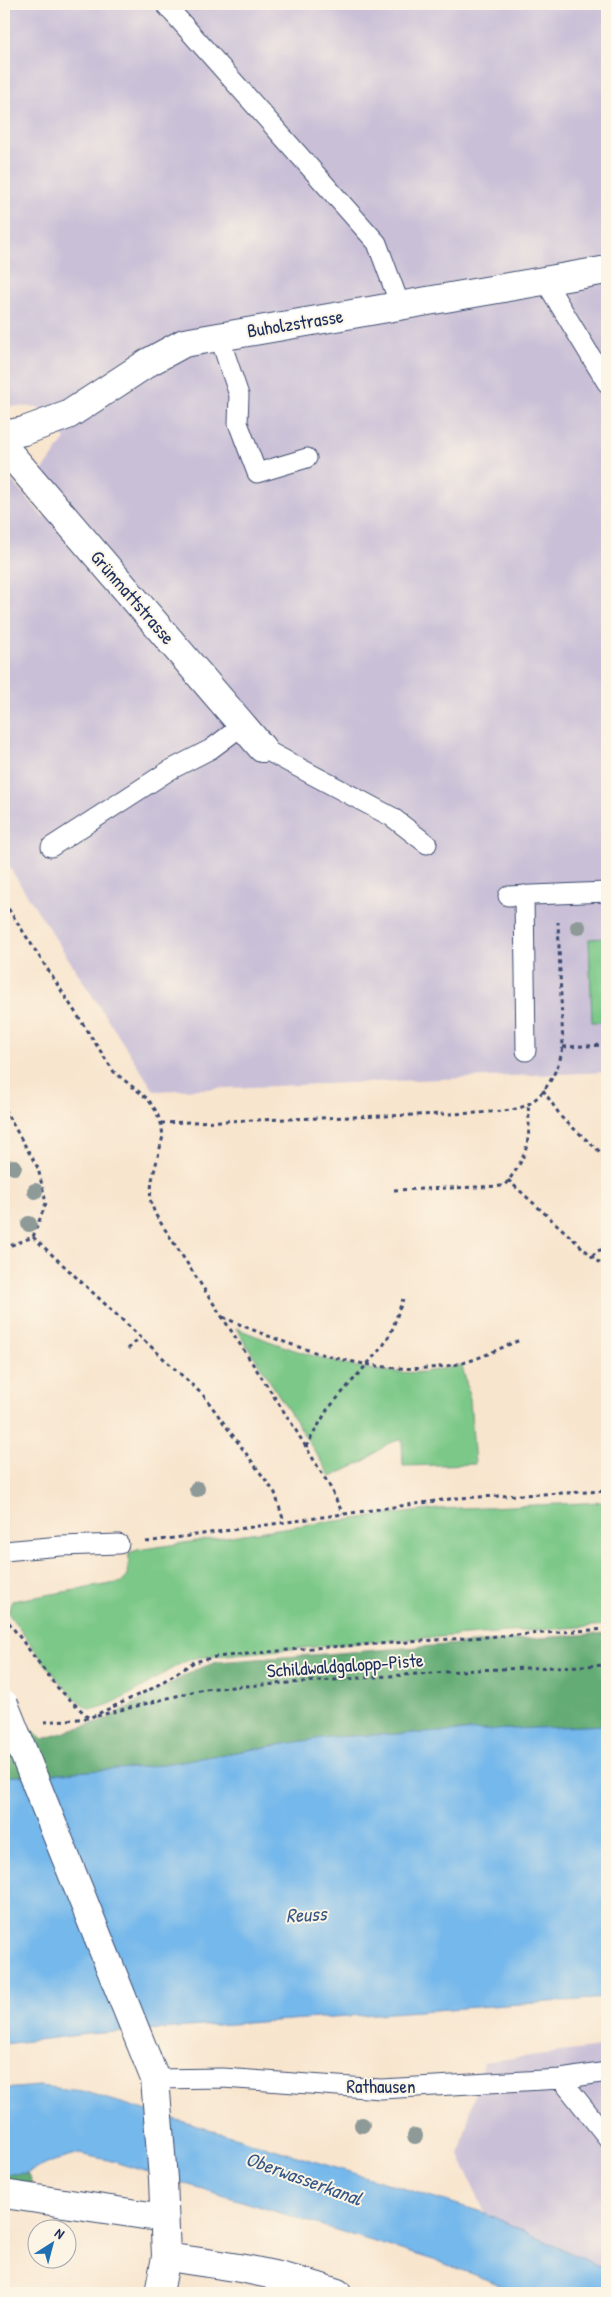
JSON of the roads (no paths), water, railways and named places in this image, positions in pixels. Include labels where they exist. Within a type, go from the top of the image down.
[{"type":"street","name":"Buholzstrasse","points":[[4,434],[24,430],[68,415],[149,362],[184,343],[607,270]]},
{"type":"street","name":"Grünmattstrasse","points":[[4,447],[262,748]]},
{"type":"street","points":[[4,1704],[153,2081],[163,2179],[166,2257],[159,2293]]},
{"type":"street","points":[[4,2194],[164,2218]]},
{"type":"street","points":[[166,2257],[225,2265],[299,2279],[337,2293]]},
{"type":"lane","points":[[165,4],[377,243],[400,305]]},
{"type":"lane","points":[[545,281],[607,383]]},
{"type":"lane","points":[[219,336],[239,395],[238,424],[256,473],[307,458]]},
{"type":"lane","points":[[51,847],[170,770],[210,749],[243,726]]},
{"type":"lane","points":[[262,748],[392,817],[427,844]]},
{"type":"lane","points":[[526,1051],[516,895],[607,892]]},
{"type":"lane","points":[[4,1551],[61,1546],[119,1544]]},
{"type":"lane","name":"Rathausen","points":[[153,2081],[223,2078],[382,2089],[561,2078],[607,2072]]},
{"type":"lane","points":[[561,2078],[607,2137]]},
{"type":"water","name":"Reuss","points":[[607,1725],[607,1998],[87,2034],[4,2044],[4,1777],[146,1767],[328,1737]]},
{"type":"water","name":"Oberwasserkanal","points":[[39,2086],[82,2091],[485,2213],[607,2270],[607,2293],[522,2293],[440,2262],[108,2160],[79,2154],[54,2161],[27,2173],[4,2174],[4,2089]]}]
